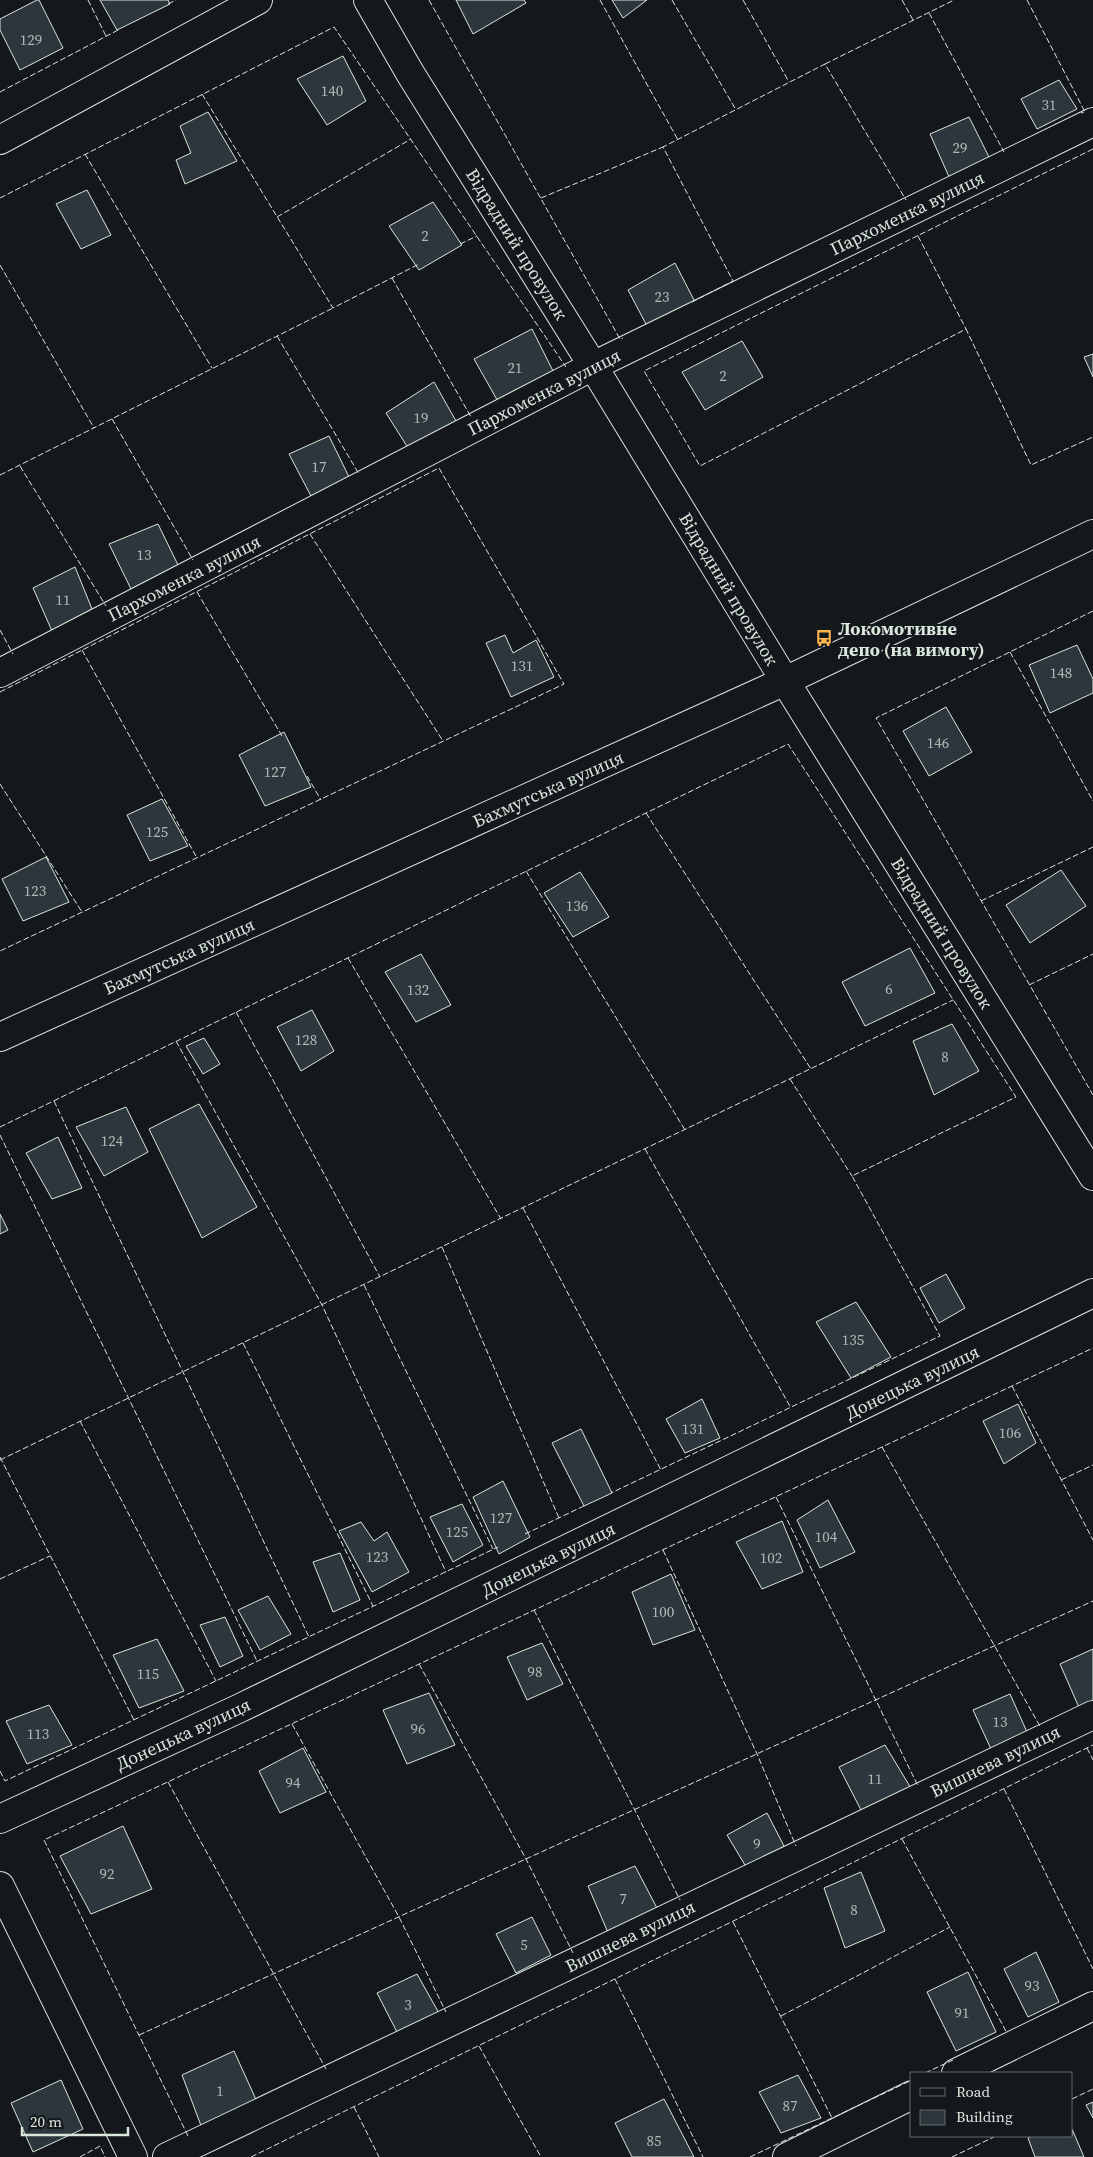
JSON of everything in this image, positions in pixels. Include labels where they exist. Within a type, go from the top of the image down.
[{"type":"street","points":[[0,140],[258,0]]},
{"type":"street","name":"Відрадний провулок","points":[[368,0],[410,73],[1093,1176]]},
{"type":"street","name":"Пархоменка вулиця","points":[[0,673],[593,366],[1093,122]]},
{"type":"street","name":"Бахмутська вулиця","points":[[0,1037],[785,681],[1093,534]]},
{"type":"street","name":"Донецька вулиця","points":[[0,1819],[238,1709],[1093,1293]]},
{"type":"street","name":"Вишнева вулиця","points":[[167,2157],[1093,1715]]},
{"type":"street","points":[[0,1886],[133,2157]]},
{"type":"street","points":[[958,2072],[1093,2006]]},
{"type":"street","points":[[787,2157],[910,2096]]},
{"type":"building","points":[[39,0],[63,48],[20,70],[0,30],[0,19]]},
{"type":"building","points":[[100,0],[168,0],[170,4],[117,30]]},
{"type":"building","points":[[456,0],[524,0],[526,3],[473,34]]},
{"type":"building","points":[[612,0],[647,0],[623,18]]},
{"type":"building","points":[[343,56],[366,101],[327,125],[297,79]]},
{"type":"building","points":[[1059,80],[1077,109],[1037,129],[1021,99]]},
{"type":"building","points":[[208,112],[237,161],[185,184],[176,160],[191,153],[180,126]]},
{"type":"building","points":[[969,117],[990,159],[950,179],[930,134]]},
{"type":"building","points":[[87,190],[111,235],[81,249],[56,204]]},
{"type":"building","points":[[433,202],[462,245],[419,270],[389,226]]},
{"type":"building","points":[[675,263],[695,302],[647,326],[628,290]]},
{"type":"building","points":[[532,329],[555,375],[500,405],[474,359]]},
{"type":"building","points":[[742,341],[763,377],[705,410],[682,372]]},
{"type":"building","points":[[1093,354],[1093,377],[1084,357]]},
{"type":"building","points":[[434,382],[456,421],[410,451],[386,413]]},
{"type":"building","points":[[329,436],[349,477],[311,496],[289,454]]},
{"type":"building","points":[[158,524],[178,565],[131,589],[109,544]]},
{"type":"building","points":[[75,567],[92,609],[52,631],[33,588]]},
{"type":"building","points":[[505,635],[513,653],[536,640],[554,677],[511,697],[486,643]]},
{"type":"building","points":[[1077,645],[1093,679],[1093,693],[1050,713],[1029,665]]},
{"type":"building","points":[[946,707],[972,752],[929,776],[903,731]]},
{"type":"building","points":[[284,732],[311,787],[265,806],[239,755]]},
{"type":"building","points":[[162,799],[188,846],[150,861],[127,815]]},
{"type":"building","points":[[46,857],[69,902],[23,921],[2,879]]},
{"type":"building","points":[[1061,870],[1086,906],[1030,943],[1006,905]]},
{"type":"building","points":[[580,872],[609,917],[573,937],[544,893]]},
{"type":"building","points":[[910,948],[935,993],[865,1026],[842,982]]},
{"type":"building","points":[[421,954],[451,1005],[416,1022],[385,972]]},
{"type":"building","points":[[312,1010],[334,1051],[301,1071],[277,1027]]},
{"type":"building","points":[[952,1024],[979,1071],[934,1095],[913,1041]]},
{"type":"building","points":[[204,1038],[220,1064],[203,1074],[186,1046]]},
{"type":"building","points":[[199,1104],[257,1207],[202,1238],[149,1129]]},
{"type":"building","points":[[126,1107],[148,1152],[104,1176],[76,1127]]},
{"type":"building","points":[[58,1137],[82,1188],[52,1199],[26,1153]]},
{"type":"building","points":[[0,1214],[8,1230],[0,1234]]},
{"type":"building","points":[[946,1274],[965,1308],[939,1323],[920,1288]]},
{"type":"building","points":[[856,1302],[891,1357],[851,1378],[816,1322]]},
{"type":"building","points":[[702,1399],[720,1438],[685,1453],[666,1419]]},
{"type":"building","points":[[1018,1404],[1036,1443],[1004,1464],[983,1421]]},
{"type":"building","points":[[581,1429],[612,1493],[584,1506],[552,1443]]},
{"type":"building","points":[[503,1481],[530,1537],[499,1554],[473,1497]]},
{"type":"building","points":[[828,1500],[855,1552],[820,1568],[797,1520]]},
{"type":"building","points":[[462,1504],[483,1545],[453,1562],[430,1517]]},
{"type":"building","points":[[782,1521],[803,1572],[762,1589],[736,1542]]},
{"type":"building","points":[[361,1522],[374,1541],[387,1532],[409,1572],[372,1592],[339,1531]]},
{"type":"building","points":[[340,1553],[360,1600],[333,1612],[313,1562]]},
{"type":"building","points":[[671,1574],[695,1630],[653,1645],[632,1592]]},
{"type":"building","points":[[268,1596],[291,1634],[260,1650],[238,1610]]},
{"type":"building","points":[[225,1617],[243,1656],[220,1667],[200,1625]]},
{"type":"building","points":[[157,1639],[184,1691],[139,1708],[113,1655]]},
{"type":"building","points":[[542,1643],[563,1684],[527,1700],[507,1657]]},
{"type":"building","points":[[1093,1649],[1093,1705],[1081,1712],[1060,1664]]},
{"type":"building","points":[[429,1693],[455,1745],[407,1764],[383,1710]]},
{"type":"building","points":[[1010,1694],[1027,1732],[991,1749],[973,1710]]},
{"type":"building","points":[[49,1705],[72,1745],[27,1764],[6,1721]]},
{"type":"building","points":[[885,1745],[912,1790],[863,1814],[839,1767]]},
{"type":"building","points":[[303,1748],[326,1792],[280,1813],[259,1771]]},
{"type":"building","points":[[767,1813],[786,1850],[748,1870],[727,1835]]},
{"type":"building","points":[[123,1826],[152,1889],[91,1914],[60,1856]]},
{"type":"building","points":[[635,1866],[658,1910],[609,1935],[588,1886]]},
{"type":"building","points":[[861,1872],[885,1931],[845,1948],[824,1888]]},
{"type":"building","points":[[532,1917],[551,1955],[516,1973],[496,1934]]},
{"type":"building","points":[[1036,1952],[1059,2002],[1028,2017],[1004,1969]]},
{"type":"building","points":[[968,1972],[996,2032],[956,2051],[927,1992]]},
{"type":"building","points":[[417,1974],[440,2015],[399,2036],[377,1993]]},
{"type":"building","points":[[234,2051],[258,2104],[203,2131],[182,2075]]},
{"type":"building","points":[[798,2075],[821,2118],[781,2133],[759,2092]]},
{"type":"building","points":[[61,2080],[83,2129],[33,2152],[11,2103]]},
{"type":"building","points":[[664,2099],[694,2157],[632,2157],[615,2123]]},
{"type":"building","points":[[1093,2102],[1093,2118],[1086,2105]]},
{"type":"building","points":[[1073,2131],[1084,2157],[1035,2157],[1028,2138],[1073,2137]]},
{"type":"fence","points":[[88,0],[106,36]]},
{"type":"fence","points":[[168,4],[176,0]]},
{"type":"fence","points":[[429,0],[620,339],[623,338]]},
{"type":"fence","points":[[600,0],[678,140]]},
{"type":"fence","points":[[672,0],[736,110]]},
{"type":"fence","points":[[743,0],[789,82]]},
{"type":"fence","points":[[902,0],[913,20]]},
{"type":"fence","points":[[825,64],[954,0]]},
{"type":"fence","points":[[1027,0],[1085,112],[1081,113]]},
{"type":"fence","points":[[929,13],[1004,152]]},
{"type":"fence","points":[[0,198],[334,27],[566,367]]},
{"type":"fence","points":[[0,92],[120,29]]},
{"type":"fence","points":[[692,302],[733,281],[663,147],[825,64],[906,200]]},
{"type":"fence","points":[[202,94],[333,308],[419,264]]},
{"type":"fence","points":[[277,217],[411,139]]},
{"type":"fence","points":[[541,198],[663,147]]},
{"type":"fence","points":[[1093,149],[644,371],[700,466],[966,329],[1031,465],[1093,437]]},
{"type":"fence","points":[[85,154],[212,368]]},
{"type":"fence","points":[[460,244],[477,236]]},
{"type":"fence","points":[[918,236],[966,329]]},
{"type":"fence","points":[[0,265],[94,428]]},
{"type":"fence","points":[[392,278],[471,417]]},
{"type":"fence","points":[[0,475],[333,308]]},
{"type":"fence","points":[[277,336],[359,474]]},
{"type":"fence","points":[[112,419],[193,560]]},
{"type":"fence","points":[[20,466],[106,606]]},
{"type":"fence","points":[[0,692],[439,468],[564,684],[0,951]]},
{"type":"fence","points":[[310,534],[443,741]]},
{"type":"fence","points":[[197,592],[282,736]]},
{"type":"fence","points":[[1093,611],[876,718],[1093,1095]]},
{"type":"fence","points":[[0,630],[13,654]]},
{"type":"fence","points":[[82,650],[197,858]]},
{"type":"fence","points":[[1010,652],[1093,801]]},
{"type":"fence","points":[[0,1127],[788,744],[1016,1097],[852,1176],[940,1336],[611,1493]]},
{"type":"fence","points":[[307,776],[321,800]]},
{"type":"fence","points":[[0,784],[82,912]]},
{"type":"fence","points":[[646,813],[811,1069]]},
{"type":"fence","points":[[981,901],[1093,847]]},
{"type":"fence","points":[[526,871],[685,1130]]},
{"type":"fence","points":[[1029,985],[1093,954]]},
{"type":"fence","points":[[348,958],[501,1219]]},
{"type":"fence","points":[[0,1460],[953,1000]]},
{"type":"fence","points":[[236,1012],[380,1277]]},
{"type":"fence","points":[[176,1041],[322,1305],[446,1572]]},
{"type":"fence","points":[[790,1079],[852,1176]]},
{"type":"fence","points":[[54,1101],[309,1637]]},
{"type":"fence","points":[[0,1135],[257,1661]]},
{"type":"fence","points":[[645,1149],[791,1408]]},
{"type":"fence","points":[[523,1208],[661,1470]]},
{"type":"fence","points":[[442,1247],[559,1518]]},
{"type":"fence","points":[[364,1285],[493,1549]]},
{"type":"fence","points":[[243,1343],[373,1606]]},
{"type":"fence","points":[[188,2136],[44,1840],[1093,1348]]},
{"type":"fence","points":[[1012,1386],[1093,1540]]},
{"type":"fence","points":[[80,1421],[216,1681]]},
{"type":"fence","points":[[882,1447],[1041,1728]]},
{"type":"fence","points":[[0,1457],[134,1720]]},
{"type":"fence","points":[[1061,1480],[1093,1465]]},
{"type":"fence","points":[[776,1497],[918,1786]]},
{"type":"fence","points":[[525,1534],[586,1505]]},
{"type":"fence","points":[[0,1771],[5,1781],[498,1547]]},
{"type":"fence","points":[[663,1550],[757,1754],[796,1846]]},
{"type":"fence","points":[[0,1579],[50,1556]]},
{"type":"fence","points":[[139,2035],[1093,1601]]},
{"type":"fence","points":[[534,1610],[680,1900]]},
{"type":"fence","points":[[419,1664],[526,1859],[573,1953]]},
{"type":"fence","points":[[292,1724],[399,1917],[446,2012]]},
{"type":"fence","points":[[251,2157],[1093,1745]]},
{"type":"fence","points":[[1087,1748],[1093,1760]]},
{"type":"fence","points":[[168,1782],[326,2069]]},
{"type":"fence","points":[[1004,1789],[1093,1969]]},
{"type":"fence","points":[[902,1839],[1007,2033]]},
{"type":"fence","points":[[733,1922],[832,2118]]},
{"type":"fence","points":[[781,2016],[950,1927]]},
{"type":"fence","points":[[615,1979],[703,2157]]},
{"type":"fence","points":[[479,2046],[541,2157]]},
{"type":"fence","points":[[927,2072],[953,2060]]},
{"type":"fence","points":[[750,2157],[910,2081]]},
{"type":"fence","points":[[1073,2099],[1093,2089]]},
{"type":"fence","points":[[354,2107],[379,2157]]},
{"type":"fence","points":[[952,2157],[994,2137]]},
{"type":"fence","points":[[80,2157],[100,2146],[105,2157]]},
{"type":"place","name":"Локомотивне депо (на вимогу)","points":[[824,638]]}]
